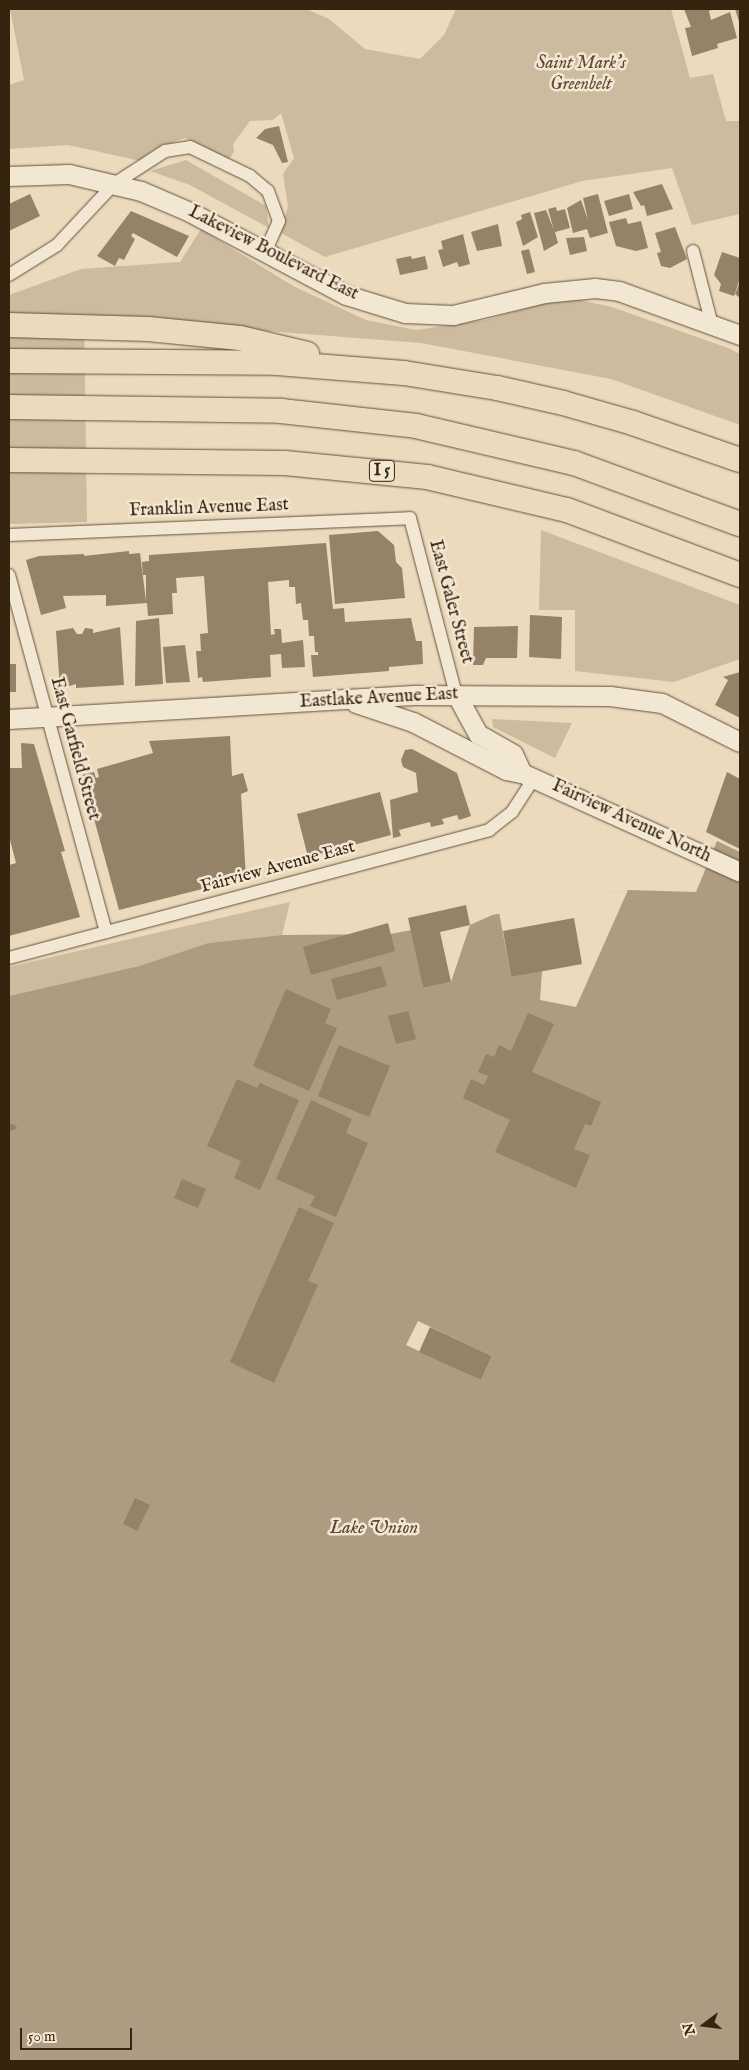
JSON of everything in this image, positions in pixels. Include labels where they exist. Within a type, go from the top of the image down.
[{"type":"highway","points":[[9,325],[148,328],[240,338],[374,370]]},
{"type":"highway","points":[[9,361],[277,363],[374,370],[479,385],[545,399],[633,422],[740,460]]},
{"type":"highway","points":[[9,407],[315,414],[416,426],[517,447],[602,471],[740,522]]},
{"type":"highway","name":"I 5","points":[[9,460],[285,463],[427,477],[498,491],[575,512],[740,575]]},
{"type":"main road","name":"Lakeview Boulevard East","points":[[9,176],[69,174],[114,184],[190,212],[346,295],[405,313],[453,315],[544,293],[595,288],[619,291],[740,335]]},
{"type":"main road","name":"Eastlake Avenue East","points":[[9,719],[47,719],[456,694],[640,698],[662,703],[696,718],[740,742]]},
{"type":"main road","points":[[456,694],[478,734],[513,754],[528,775]]},
{"type":"main road","name":"Fairview Avenue North","points":[[340,700],[413,722],[506,770],[528,775],[740,872]]},
{"type":"street","points":[[9,275],[57,244],[114,184],[165,151],[190,147],[250,176],[268,192],[279,221],[265,252]]},
{"type":"street","points":[[693,251],[712,324]]},
{"type":"street","name":"Franklin Avenue East","points":[[9,534],[410,518]]},
{"type":"street","name":"East Galer Street","points":[[410,518],[456,694]]},
{"type":"street","name":"East Garfield Street","points":[[9,575],[106,932]]},
{"type":"street","name":"Fairview Avenue East","points":[[9,958],[489,830],[512,812],[528,775]]},
{"type":"green space","name":"Saint Mark's Greenbelt","points":[[10,9],[306,9],[329,19],[365,49],[420,59],[444,35],[456,9],[671,9],[690,78],[713,74],[726,121],[740,121],[740,214],[692,225],[672,168],[582,181],[325,257],[279,232],[288,207],[283,174],[294,158],[281,113],[273,120],[250,121],[233,144],[234,152],[229,159],[185,138],[153,150],[141,161],[68,145],[9,149],[9,85],[24,80]]},
{"type":"green space","points":[[186,160],[266,206],[269,228],[190,185],[150,171]]},
{"type":"green space","points":[[201,229],[293,286],[366,320],[416,330],[485,320],[565,297],[612,307],[728,348],[740,354],[740,425],[611,379],[421,343],[84,317],[87,522],[9,524],[9,295],[81,269],[180,262]]},
{"type":"green space","points":[[541,530],[740,605],[740,659],[674,682],[575,671],[575,610],[539,610]]},
{"type":"green space","points":[[492,719],[572,723],[555,758],[493,727]]},
{"type":"green space","points":[[290,902],[282,935],[208,943],[139,966],[9,996],[9,967]]},
{"type":"water","name":"Lake Union","points":[[717,841],[740,852],[740,2061],[9,2061],[9,996],[139,966],[208,943],[282,935],[390,934],[628,890],[696,892]]},
{"type":"pier","points":[[628,890],[576,1007],[540,1000],[542,971],[511,977],[499,912]]},
{"type":"pier","points":[[498,912],[470,925],[451,982],[423,988],[411,930]]},
{"type":"pier","points":[[418,1321],[492,1356],[481,1380],[406,1345]]},
{"type":"building","points":[[684,9],[714,9],[709,11],[711,20],[730,12],[737,38],[717,44],[718,48],[692,56],[685,28],[691,27]]},
{"type":"building","points":[[735,9],[740,9],[740,25]]},
{"type":"building","points":[[279,126],[288,162],[282,163],[273,145],[256,138],[265,129]]},
{"type":"building","points":[[662,184],[673,209],[647,216],[644,205],[641,206],[633,192]]},
{"type":"building","points":[[30,194],[40,216],[9,231],[9,204]]},
{"type":"building","points":[[598,194],[608,233],[590,238],[587,229],[573,233],[567,208],[581,200],[588,220],[583,198]]},
{"type":"building","points":[[629,194],[633,209],[609,216],[604,201]]},
{"type":"building","points":[[556,207],[557,211],[565,209],[570,228],[555,232],[558,243],[544,251],[534,213],[546,210],[554,230],[548,209]]},
{"type":"building","points":[[131,211],[189,236],[177,257],[133,233],[131,236],[135,239],[124,260],[119,258],[115,266],[97,256]]},
{"type":"building","points":[[530,212],[538,237],[523,246],[516,222],[522,219],[521,215]]},
{"type":"building","points":[[626,218],[628,224],[641,221],[648,248],[636,251],[616,246],[609,222]]},
{"type":"building","points":[[498,224],[502,246],[477,251],[471,232]]},
{"type":"building","points":[[675,227],[687,259],[670,268],[661,266],[657,253],[661,252],[655,233]]},
{"type":"building","points":[[463,234],[470,264],[459,267],[457,262],[443,267],[438,250],[443,249],[441,241]]},
{"type":"building","points":[[584,237],[587,251],[570,255],[566,238]]},
{"type":"building","points":[[529,249],[535,272],[527,274],[521,251]]},
{"type":"building","points":[[722,252],[740,258],[740,278],[734,296],[719,291],[721,284],[714,275]]},
{"type":"building","points":[[411,256],[412,259],[425,256],[428,269],[400,275],[396,259]]},
{"type":"building","points":[[740,281],[740,298],[735,294]]},
{"type":"building","points":[[378,531],[394,545],[396,562],[402,568],[405,598],[335,604],[329,535]]},
{"type":"building","points":[[326,543],[333,609],[344,608],[345,622],[411,618],[416,641],[422,641],[423,664],[389,667],[389,671],[313,677],[311,655],[318,655],[318,652],[315,652],[314,636],[309,636],[308,620],[303,620],[301,603],[296,604],[295,587],[289,587],[289,580],[268,582],[271,635],[275,634],[274,629],[281,629],[282,643],[303,640],[305,667],[282,668],[281,654],[270,655],[271,677],[203,682],[202,677],[198,678],[196,651],[201,651],[200,634],[208,633],[204,576],[176,578],[177,593],[172,593],[173,614],[148,616],[147,603],[106,606],[106,595],[63,596],[66,608],[41,615],[26,560],[39,556],[84,554],[84,556],[129,551],[129,554],[140,553],[146,601],[146,575],[143,575],[142,562],[149,561],[149,555]]},
{"type":"building","points":[[530,615],[562,617],[561,659],[529,657]]},
{"type":"building","points":[[159,618],[163,684],[135,686],[136,621]]},
{"type":"building","points":[[518,626],[517,658],[486,658],[483,665],[473,665],[474,627]]},
{"type":"building","points":[[120,627],[124,685],[76,688],[76,684],[60,689],[56,631],[73,628],[77,634],[82,634],[85,628],[93,629],[93,633]]},
{"type":"building","points":[[185,645],[190,682],[166,683],[163,647]]},
{"type":"building","points":[[9,664],[16,664],[16,692],[9,692]]},
{"type":"building","points":[[740,672],[740,718],[715,705],[728,680],[723,677]]},
{"type":"building","points":[[230,736],[232,776],[243,773],[248,791],[241,794],[246,878],[119,910],[82,775],[94,772],[96,778],[99,777],[97,769],[153,753],[149,741]]},
{"type":"building","points":[[21,743],[34,744],[65,851],[61,852],[80,917],[9,936],[9,865],[16,863],[9,836],[9,768],[22,768]]},
{"type":"building","points":[[412,749],[457,773],[471,816],[459,820],[457,815],[442,819],[444,824],[431,827],[430,822],[399,830],[401,836],[393,838],[390,800],[418,792],[416,773],[403,767],[401,760],[405,750]]},
{"type":"building","points":[[727,772],[740,779],[740,849],[706,832]]},
{"type":"building","points":[[380,792],[391,835],[308,857],[297,814]]},
{"type":"building","points":[[466,905],[470,925],[440,932],[451,982],[423,988],[408,918]]},
{"type":"building","points":[[574,918],[582,964],[511,977],[503,931]]},
{"type":"building","points":[[388,923],[395,951],[311,975],[303,947]]},
{"type":"building","points":[[381,966],[387,986],[337,1000],[331,979]]},
{"type":"building","points":[[286,989],[331,1009],[325,1023],[337,1028],[309,1091],[253,1066]]},
{"type":"building","points":[[408,1011],[416,1039],[396,1044],[388,1016]]},
{"type":"building","points":[[528,1013],[554,1024],[532,1072],[601,1102],[591,1126],[585,1124],[574,1149],[590,1155],[576,1188],[495,1152],[510,1120],[463,1098],[471,1079],[484,1085],[488,1076],[478,1072],[486,1054],[494,1057],[499,1045],[511,1051]]},
{"type":"building","points":[[339,1045],[390,1066],[369,1117],[318,1096]]},
{"type":"building","points":[[237,1079],[257,1088],[260,1083],[299,1100],[260,1190],[234,1178],[241,1161],[207,1146]]},
{"type":"building","points":[[311,1100],[352,1119],[346,1133],[368,1143],[336,1217],[310,1206],[315,1196],[276,1179]]},
{"type":"building","points":[[9,1123],[16,1126],[17,1128],[9,1132]]},
{"type":"building","points":[[182,1179],[206,1189],[198,1208],[174,1198]]},
{"type":"building","points":[[299,1207],[334,1223],[308,1281],[318,1285],[274,1383],[230,1362]]},
{"type":"building","points":[[430,1327],[492,1356],[481,1380],[419,1352]]},
{"type":"building","points":[[135,1498],[150,1505],[137,1531],[123,1524]]}]
